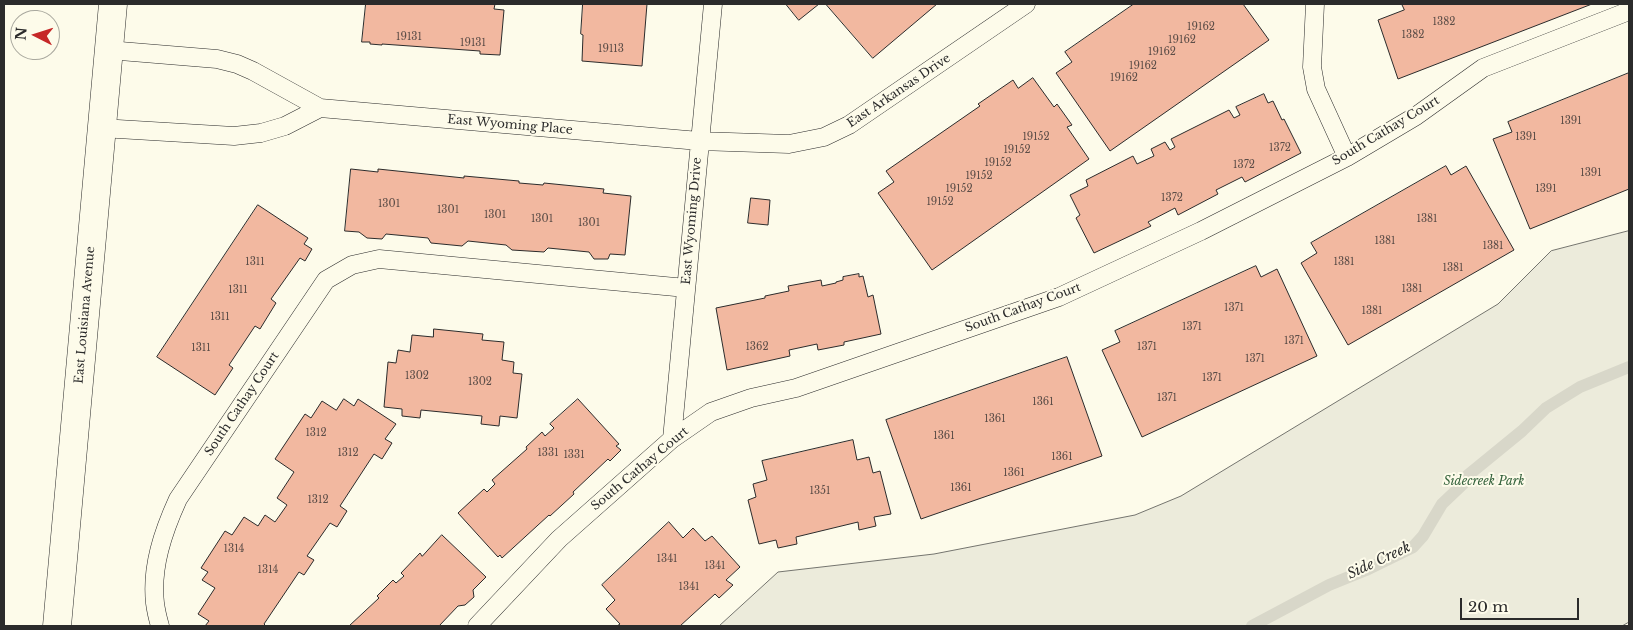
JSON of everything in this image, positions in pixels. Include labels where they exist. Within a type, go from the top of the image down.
[{"type":"street","name":"East Louisiana Avenue","points":[[57,626],[113,4]]},
{"type":"lane","name":"East Wyoming Drive","points":[[672,439],[713,4]]},
{"type":"lane","name":"East Arkansas Drive","points":[[699,141],[789,144],[824,137],[849,125],[1026,4]]},
{"type":"lane","points":[[1315,4],[1312,67],[1316,89],[1347,157]]},
{"type":"lane","name":"South Cathay Court","points":[[477,626],[559,539],[672,439],[711,412],[751,398],[796,388],[1059,297],[1201,231],[1347,157],[1416,116],[1483,68],[1629,11]]},
{"type":"lane","name":"East Wyoming Place","points":[[108,50],[217,59],[237,64],[254,71],[320,108],[699,141]]},
{"type":"lane","points":[[101,128],[234,136],[261,134],[285,126],[320,108]]},
{"type":"lane","name":"South Cathay Court","points":[[160,626],[155,603],[156,561],[167,524],[178,499],[326,280],[352,265],[379,259],[686,288]]},
{"type":"green space","name":"Sidecreek Park","points":[[1629,231],[1629,622],[1622,626],[719,626],[778,572],[934,554],[1135,515],[1181,496],[1498,304],[1551,251]]},
{"type":"building","points":[[366,4],[495,4],[494,9],[504,10],[500,55],[480,54],[480,51],[362,42]]},
{"type":"building","points":[[583,4],[647,4],[642,66],[582,61]]},
{"type":"building","points":[[786,4],[819,4],[799,20]]},
{"type":"building","points":[[826,4],[937,4],[873,58]]},
{"type":"building","points":[[1134,4],[1243,4],[1269,40],[1110,151],[1056,73],[1072,62],[1065,52]]},
{"type":"building","points":[[1402,4],[1592,4],[1398,79],[1378,20],[1404,10]]},
{"type":"building","points":[[1629,73],[1629,189],[1530,229],[1493,139],[1512,132],[1508,122]]},
{"type":"building","points":[[1033,78],[1054,107],[1057,104],[1072,125],[1067,127],[1089,159],[932,270],[878,193],[894,182],[886,171],[980,106],[978,104],[1013,80],[1018,88]]},
{"type":"building","points":[[1264,94],[1268,103],[1273,101],[1301,153],[1245,182],[1242,177],[1216,190],[1218,194],[1178,215],[1175,208],[1148,222],[1151,226],[1094,253],[1076,218],[1080,215],[1070,195],[1088,186],[1086,180],[1133,156],[1137,164],[1154,156],[1151,149],[1165,142],[1170,150],[1175,147],[1171,139],[1229,110],[1234,118],[1240,115],[1236,107]]},
{"type":"building","points":[[1446,166],[1451,175],[1466,166],[1514,250],[1348,345],[1301,263],[1317,253],[1311,243]]},
{"type":"building","points":[[351,169],[378,172],[378,169],[464,178],[464,176],[543,185],[544,183],[604,189],[603,193],[631,196],[625,255],[610,254],[608,259],[594,259],[589,252],[548,248],[544,252],[512,250],[506,245],[468,241],[462,246],[431,243],[428,238],[386,234],[382,239],[367,238],[359,232],[345,231]]},
{"type":"building","points":[[751,198],[770,200],[768,225],[748,223]]},
{"type":"building","points":[[258,205],[308,238],[304,244],[312,249],[305,261],[300,258],[271,299],[276,303],[260,329],[255,326],[229,365],[233,368],[215,395],[157,357]]},
{"type":"building","points":[[1256,266],[1261,277],[1277,269],[1317,356],[1142,437],[1102,350],[1120,342],[1115,331]]},
{"type":"building","points":[[859,274],[859,277],[863,276],[868,297],[873,295],[881,334],[844,342],[844,345],[818,350],[817,344],[789,350],[790,356],[727,370],[716,308],[789,291],[788,286],[821,280],[822,286],[843,280],[843,277]]},
{"type":"building","points":[[434,329],[483,334],[482,340],[504,342],[502,360],[514,362],[513,373],[522,374],[517,418],[500,416],[499,426],[481,424],[482,416],[421,410],[420,418],[402,416],[402,409],[384,407],[388,362],[396,363],[398,350],[410,352],[412,335],[433,337]]},
{"type":"building","points":[[1067,357],[1102,456],[921,519],[886,420]]},
{"type":"building","points":[[344,399],[354,406],[358,399],[396,424],[385,439],[392,443],[382,459],[374,454],[340,506],[347,511],[337,527],[330,523],[307,556],[314,560],[304,575],[299,572],[264,624],[266,626],[205,626],[209,621],[198,614],[215,588],[202,580],[208,572],[201,568],[225,531],[232,535],[244,517],[258,526],[265,515],[275,522],[287,505],[277,498],[294,472],[275,459],[305,414],[311,418],[322,401],[336,410]]},
{"type":"building","points":[[578,399],[619,444],[616,446],[621,450],[610,461],[608,459],[573,492],[574,494],[502,558],[500,555],[498,557],[458,513],[484,489],[487,492],[495,484],[492,480],[527,449],[526,447],[542,432],[545,436],[554,428],[550,424]]},
{"type":"building","points":[[853,440],[857,460],[869,457],[873,473],[880,471],[891,514],[874,517],[876,526],[859,530],[858,522],[796,537],[797,544],[778,548],[776,540],[759,544],[748,500],[756,497],[753,484],[767,480],[762,461]]},
{"type":"building","points":[[669,522],[683,538],[693,528],[705,541],[712,536],[740,567],[726,580],[733,585],[719,598],[715,594],[680,626],[617,626],[620,624],[606,609],[615,600],[602,585]]},
{"type":"building","points":[[442,535],[486,577],[473,590],[474,597],[465,605],[458,606],[439,626],[349,626],[379,598],[377,596],[393,580],[396,583],[404,576],[401,573],[420,553],[422,556]]},
{"type":"waterway","name":"Side Creek","points":[[1252,626],[1329,585],[1366,570],[1413,547],[1423,536],[1442,504],[1463,484],[1467,476],[1522,431],[1546,408],[1580,387],[1629,367]]}]
